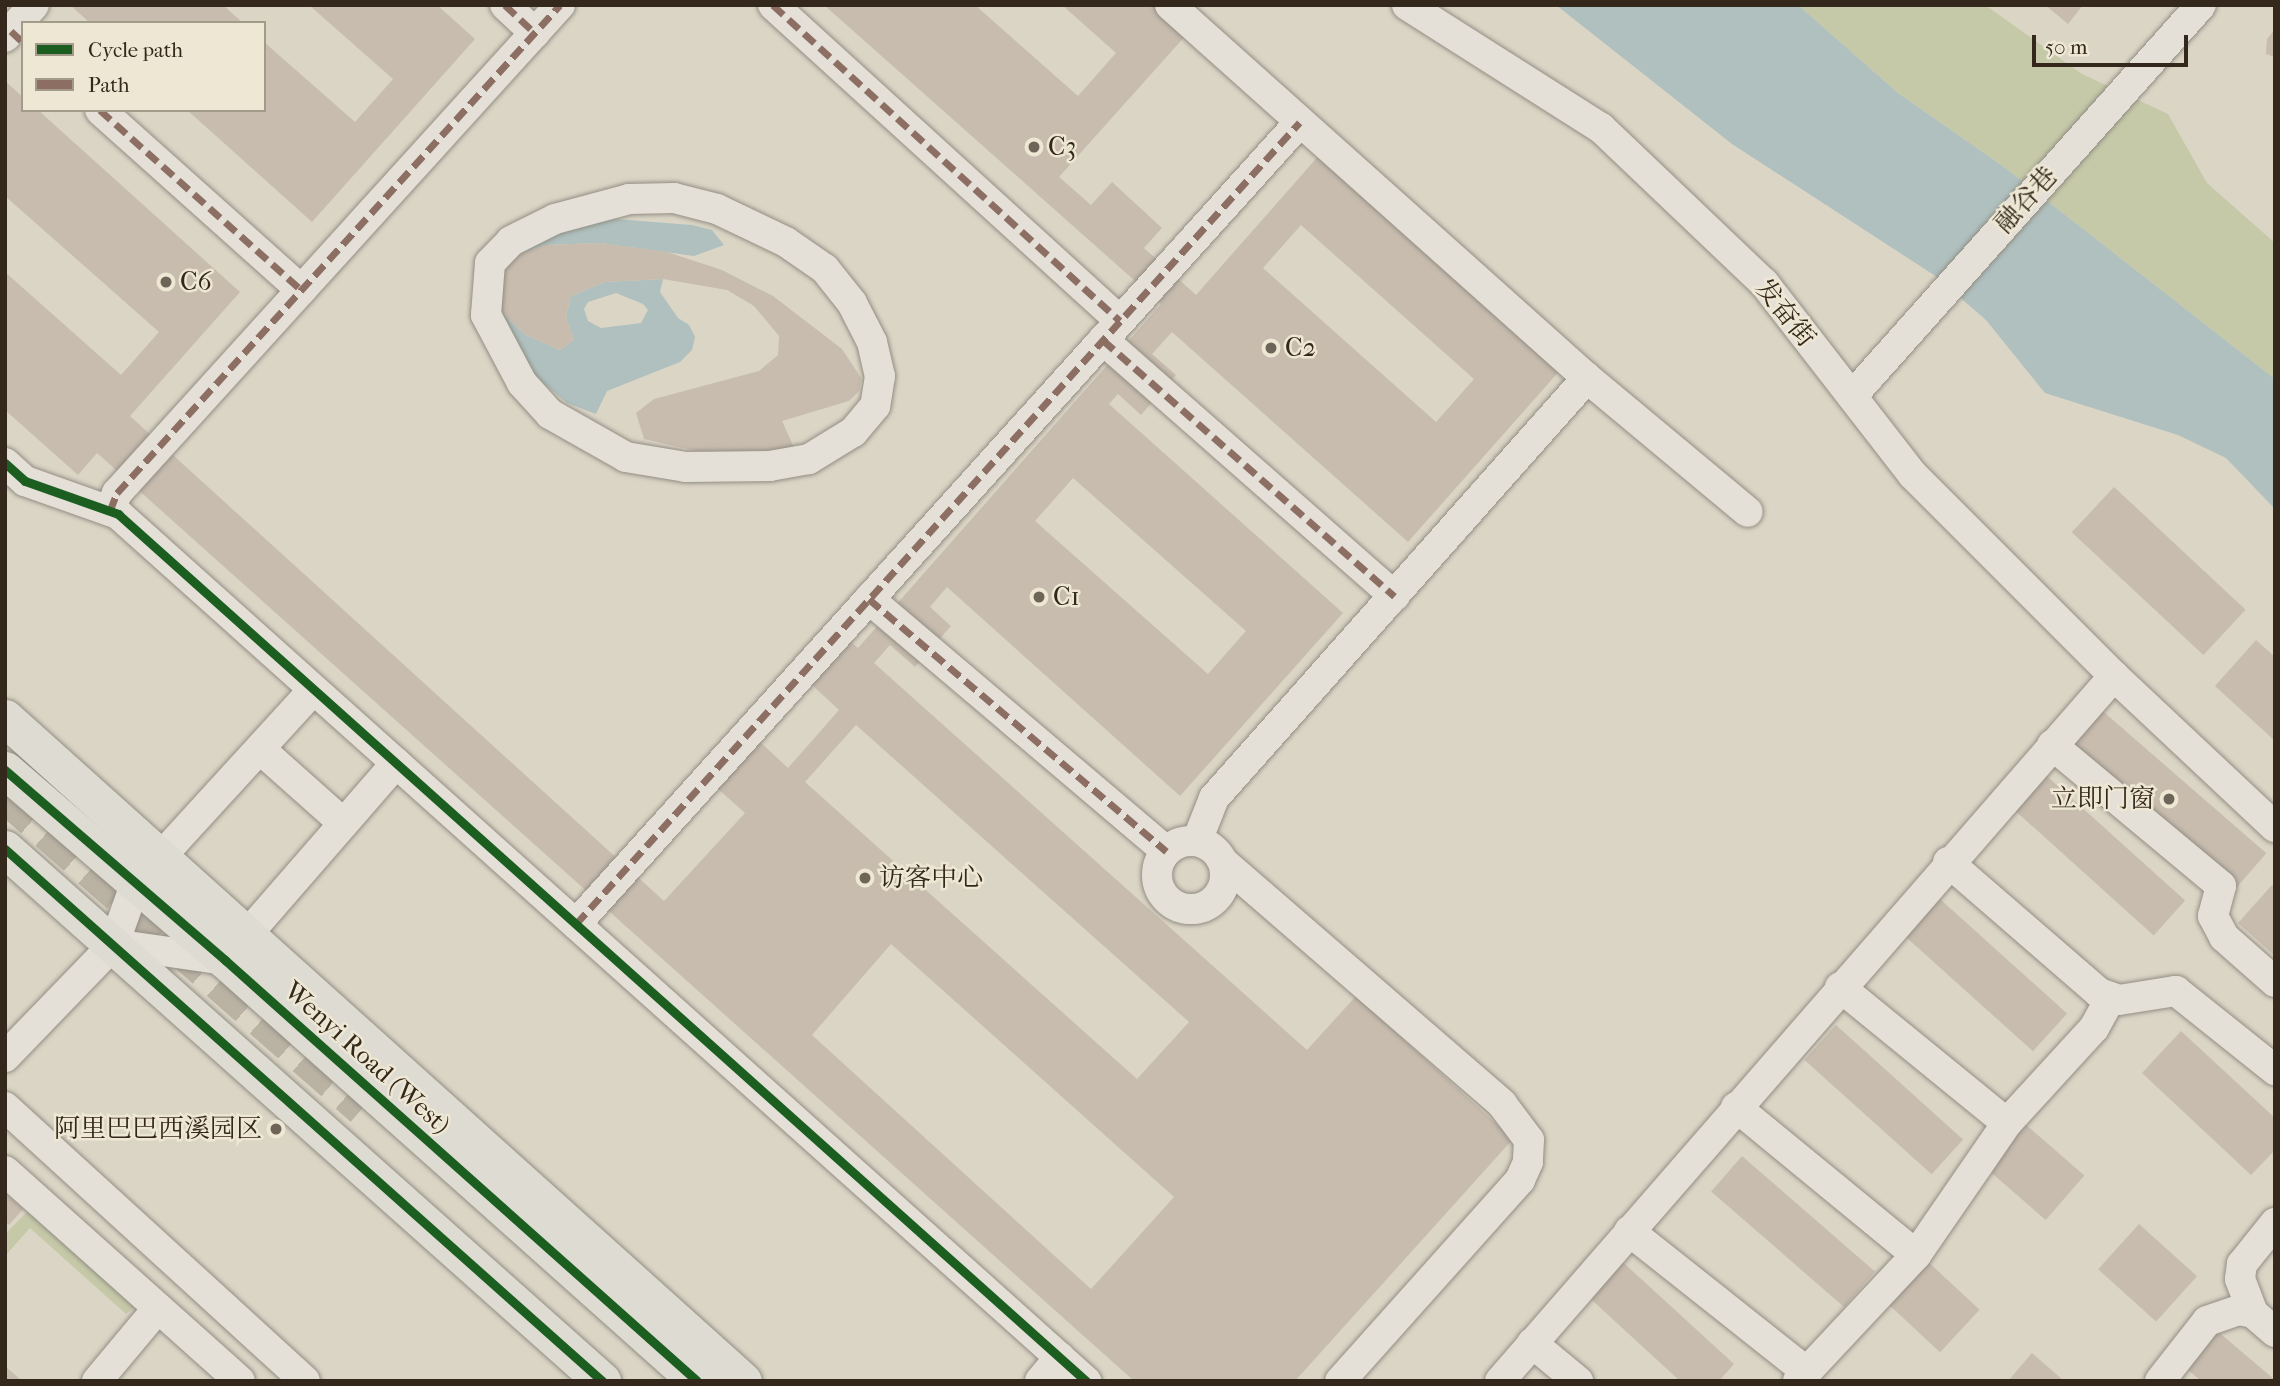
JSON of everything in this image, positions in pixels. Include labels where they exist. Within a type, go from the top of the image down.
[{"type":"main road","points":[[5,718],[162,857],[236,948],[743,1381]]},
{"type":"main road","name":"Wenyi Road (West)","points":[[5,770],[135,886],[236,948],[697,1381]]},
{"type":"main road","points":[[5,849],[602,1381]]},
{"type":"street","points":[[24,21],[34,5]]},
{"type":"street","points":[[505,5],[535,33]]},
{"type":"street","points":[[110,511],[117,493],[560,5]]},
{"type":"street","points":[[774,5],[1394,596]]},
{"type":"street","points":[[1170,5],[1587,378],[1748,512]]},
{"type":"street","name":"发奋街","points":[[1407,5],[1601,128],[1763,283],[1913,475],[2113,676],[2275,828]]},
{"type":"street","name":"融谷巷","points":[[1852,396],[2200,5]]},
{"type":"street","points":[[102,112],[301,290]]},
{"type":"street","points":[[576,924],[1300,122]]},
{"type":"street","points":[[674,198],[718,209],[786,242],[825,269],[852,303],[872,342],[880,376],[875,406],[853,432],[809,458],[770,466],[686,467],[626,457],[550,414],[522,383],[486,315],[484,290],[490,263],[511,241],[555,219],[629,199],[674,198]]},
{"type":"street","points":[[1197,841],[1214,798],[1587,378]]},
{"type":"street","points":[[5,463],[25,481],[110,511],[396,763],[1086,1381]]},
{"type":"street","points":[[869,599],[1166,851]]},
{"type":"street","points":[[1500,1381],[1948,862],[2113,676]]},
{"type":"street","points":[[5,1057],[114,944],[135,886],[313,690]]},
{"type":"street","points":[[2052,745],[2221,886],[2213,916],[2224,937],[2275,982]]},
{"type":"street","points":[[260,748],[342,822]]},
{"type":"street","points":[[114,944],[236,948],[342,822],[396,763]]},
{"type":"street","points":[[1223,862],[1224,885],[1219,896],[1210,904],[1188,909],[1168,900],[1158,882],[1166,851],[1185,841],[1208,845],[1223,862],[1502,1104],[1529,1140],[1528,1162],[1520,1180],[1340,1381]]},
{"type":"street","points":[[1948,862],[2099,993],[2135,999],[2176,991],[2275,1070]]},
{"type":"street","points":[[1840,987],[2007,1123]]},
{"type":"street","points":[[1629,1231],[1802,1376],[1916,1255],[2007,1123],[2094,1028],[2111,997]]},
{"type":"street","points":[[5,1107],[305,1381]]},
{"type":"street","points":[[1737,1107],[1916,1255]]},
{"type":"street","points":[[5,1171],[240,1381]]},
{"type":"street","points":[[2264,1323],[2240,1279],[2242,1264],[2275,1223]]},
{"type":"street","points":[[96,1371],[158,1308]]},
{"type":"street","points":[[2160,1381],[2207,1321],[2239,1310],[2264,1323]]},
{"type":"street","points":[[1532,1343],[1578,1381]]},
{"type":"street","points":[[1040,1381],[1060,1357]]},
{"type":"green space","points":[[1798,5],[1985,5],[2082,74],[2168,114],[2207,183],[2275,243],[2275,379],[2004,167],[1898,93]]},
{"type":"green space","points":[[29,1210],[140,1302],[126,1314],[30,1228],[5,1256],[5,1234]]},
{"type":"shaded area","points":[[1556,5],[1798,5],[1898,93],[2004,167],[2275,379],[2275,509],[2226,458],[2178,435],[2045,393],[1986,320],[1934,275],[1732,144]]},
{"type":"shaded area","points":[[603,218],[692,225],[712,230],[724,245],[694,256],[600,243],[545,245],[512,257],[540,235]]},
{"type":"shaded area","points":[[663,279],[660,292],[678,318],[689,325],[695,337],[692,350],[680,362],[607,391],[596,414],[567,403],[535,376],[499,310],[526,335],[560,350],[574,340],[566,317],[571,296],[605,282]],"holes":[[[616,293],[643,304],[648,310],[641,323],[601,328],[588,321],[584,309],[588,302]]]},
{"type":"building","points":[[70,5],[223,5],[241,21],[88,21]]},
{"type":"building","points":[[309,5],[437,5],[475,39],[312,222],[189,112],[266,112],[266,44],[355,122],[393,79]]},
{"type":"building","points":[[824,5],[975,5],[1078,96],[1116,53],[1062,5],[1155,5],[1187,34],[1059,177],[1091,205],[1112,182],[1162,228],[1144,248],[1196,295],[1321,153],[1562,368],[1408,542],[1172,332],[1152,354],[1176,375],[1141,415],[1118,394],[1109,404],[1343,613],[1180,796],[947,587],[930,607],[951,626],[915,667],[890,645],[874,663],[1307,1050],[1356,996],[1513,1139],[1295,1381],[1134,1381],[97,453],[78,475],[5,410],[5,272],[121,375],[159,332],[5,196],[5,81],[21,95],[21,112],[40,112],[240,292],[130,416],[664,901],[745,813],[718,789],[760,742],[788,768],[839,710],[812,685],[851,642],[858,648],[1161,304]],"holes":[[[1301,225],[1474,379],[1436,422],[1263,268]],[[1073,478],[1246,631],[1208,674],[1035,521]],[[856,725],[1189,1022],[1137,1079],[805,782]],[[891,944],[1174,1197],[1091,1289],[812,1035]]]},
{"type":"building","points":[[2045,5],[2083,5],[2068,24]]},
{"type":"building","points":[[2275,29],[2275,57],[2266,54],[2267,39]]},
{"type":"building","points":[[600,243],[667,252],[722,270],[773,296],[842,349],[861,378],[859,391],[849,401],[782,421],[796,452],[727,458],[644,439],[636,413],[654,399],[759,371],[778,355],[779,336],[754,306],[727,290],[663,279],[605,282],[571,296],[566,317],[574,340],[560,350],[526,335],[499,310],[495,281],[512,257],[545,245]]},
{"type":"building","points":[[2114,487],[2246,610],[2203,655],[2072,532]]},
{"type":"building","points":[[2256,640],[2275,657],[2275,741],[2215,686]]},
{"type":"building","name":"立即门窗","points":[[2098,707],[2266,853],[2235,890],[2067,743]]},
{"type":"building","points":[[2038,768],[2185,900],[2154,935],[2007,803]]},
{"type":"building","points":[[2272,885],[2275,888],[2275,956],[2238,923]]},
{"type":"building","points":[[1940,899],[2067,1013],[2033,1051],[1906,937]]},
{"type":"building","points":[[1836,1025],[1963,1139],[1932,1174],[1805,1060]]},
{"type":"building","points":[[2181,1031],[2275,1118],[2275,1150],[2251,1175],[2142,1073]]},
{"type":"building","points":[[2024,1123],[2084,1175],[2046,1220],[1985,1168]]},
{"type":"building","points":[[1742,1156],[1875,1271],[1844,1307],[1711,1191]]},
{"type":"building","points":[[5,1193],[23,1209],[9,1225],[5,1221]]},
{"type":"building","points":[[2139,1224],[2197,1276],[2156,1322],[2098,1269]]},
{"type":"building","points":[[1615,1255],[1734,1364],[1719,1381],[1680,1381],[1582,1291]]},
{"type":"building","points":[[1924,1258],[1980,1310],[1940,1352],[1884,1300]]},
{"type":"building","points":[[2209,1324],[2275,1381],[2201,1381],[2178,1361]]},
{"type":"building","points":[[2032,1353],[2064,1381],[2008,1381]]},
{"type":"building","points":[[5,1366],[22,1381],[5,1381]]},
{"type":"tunnel","points":[[5,794],[363,1107]]},
{"type":"marked path","points":[[505,5],[535,33]]},
{"type":"marked path","points":[[110,511],[117,493],[560,5]]},
{"type":"marked path","points":[[773,5],[1120,321]]},
{"type":"marked path","points":[[11,31],[21,40]]},
{"type":"marked path","points":[[102,112],[301,290]]},
{"type":"marked path","points":[[576,924],[1300,122]]},
{"type":"marked path","points":[[1103,340],[1394,596]]},
{"type":"marked path","points":[[869,599],[1166,851]]},
{"type":"cycle path","points":[[5,463],[25,481],[118,514],[1086,1381]]},
{"type":"cycle path","points":[[5,770],[225,960],[697,1381]]},
{"type":"cycle path","points":[[5,849],[602,1381]]},
{"type":"place","name":"C3","points":[[1034,147]]},
{"type":"place","name":"C6","points":[[166,282]]},
{"type":"place","name":"C2","points":[[1271,348]]},
{"type":"place","name":"C1","points":[[1039,597]]},
{"type":"place","name":"立即门窗","points":[[2169,799]]},
{"type":"place","name":"访客中心","points":[[865,878]]},
{"type":"place","name":"阿里巴巴西溪园区","points":[[276,1129]]}]
